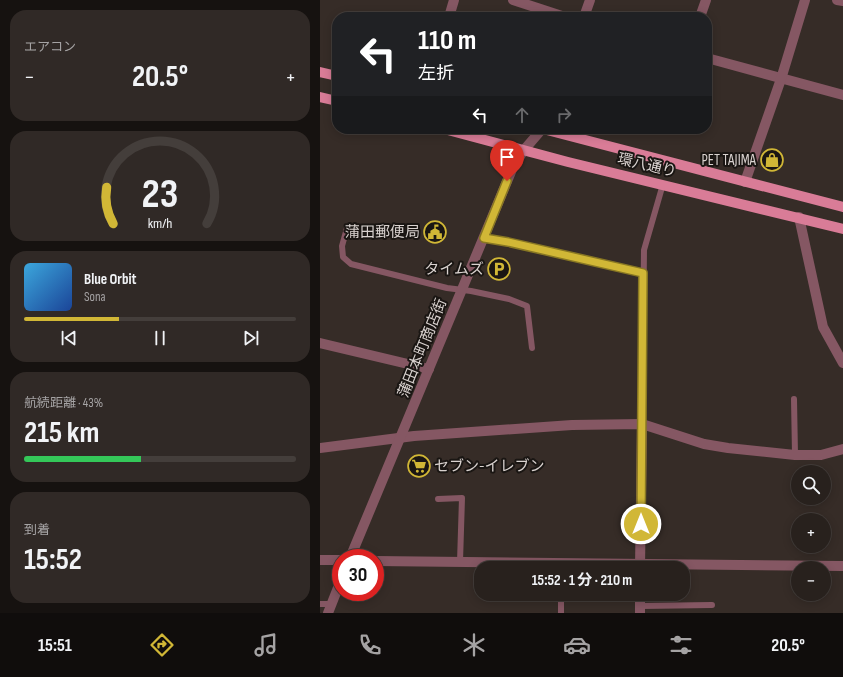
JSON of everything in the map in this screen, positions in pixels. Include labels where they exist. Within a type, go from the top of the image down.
[{"type":"main road","points":[[320,72],[332,75]]},
{"type":"main road","points":[[320,97],[332,100]]},
{"type":"main road","name":"環八通り","points":[[463,134],[843,229]]},
{"type":"main road","name":"環八通り","points":[[561,134],[843,207]]},
{"type":"street","points":[[450,12],[454,0]]},
{"type":"street","points":[[513,0],[550,12]]},
{"type":"street","points":[[586,12],[590,0]]},
{"type":"street","points":[[702,12],[706,0]]},
{"type":"street","points":[[745,182],[781,79],[805,0]]},
{"type":"street","points":[[837,0],[843,2]]},
{"type":"street","points":[[712,59],[843,95]]},
{"type":"street","name":"蒲田本町商店街","points":[[354,549],[513,167],[524,150],[538,134]]},
{"type":"street","points":[[799,218],[823,327],[843,363]]},
{"type":"street","points":[[320,343],[429,369]]},
{"type":"street","points":[[640,561],[642,424]]},
{"type":"street","points":[[320,448],[401,437],[572,425],[642,424],[704,444],[795,455],[821,455],[843,449]]},
{"type":"street","points":[[320,560],[332,560]]},
{"type":"street","points":[[384,561],[474,563]]},
{"type":"street","points":[[690,566],[843,566]]},
{"type":"lane","points":[[642,424],[644,250],[663,184]]},
{"type":"lane","points":[[346,228],[342,246],[343,257],[351,264],[447,288],[509,299],[527,306],[532,348]]},
{"type":"lane","points":[[484,238],[507,245],[643,273]]},
{"type":"lane","points":[[794,399],[795,455]]},
{"type":"lane","points":[[438,499],[462,498],[460,562]]},
{"type":"lane","points":[[561,601],[561,613]]},
{"type":"lane","points":[[320,604],[330,609]]},
{"type":"lane","points":[[640,610],[712,605]]},
{"type":"place","name":"PET TAJIMA","points":[[772,160]]},
{"type":"place","name":"蒲田郵便局","points":[[435,232]]},
{"type":"place","name":"タイムズ","points":[[499,269]]},
{"type":"place","name":"セブン-イレブン","points":[[419,466]]},
{"type":"route","points":[[507,181],[484,238],[564,254],[643,273],[641,524]]}]
